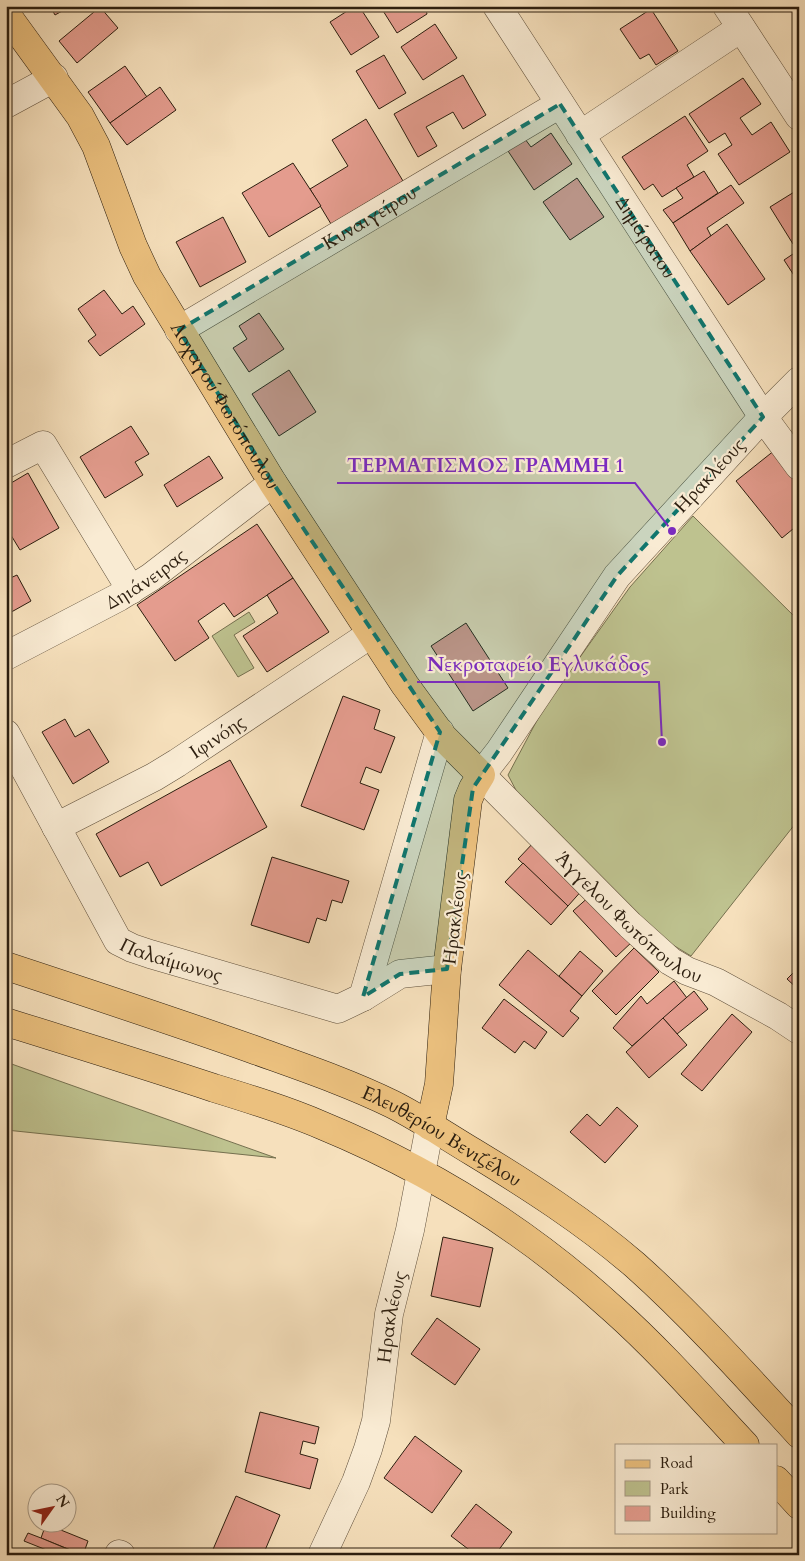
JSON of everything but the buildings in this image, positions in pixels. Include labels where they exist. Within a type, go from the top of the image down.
[{"type":"main road","name":"Λοχαγού Φωτόπουλου","points":[[6,14],[80,116],[96,146],[133,246],[147,276],[273,483],[405,685],[440,732],[481,775]]},
{"type":"main road","name":"Ηρακλέους","points":[[430,1126],[439,1084],[447,969],[468,800],[481,775]]},
{"type":"main road","name":"Ελευθερίου Βενιζέλου","points":[[6,966],[194,1028],[303,1067],[392,1104],[430,1126],[539,1193],[608,1242],[704,1333],[799,1434]]},
{"type":"main road","points":[[6,1022],[198,1082],[304,1118],[340,1133],[420,1172],[518,1233],[587,1286],[643,1337],[744,1444]]},
{"type":"main road","points":[[778,1482],[799,1505]]},
{"type":"street","name":"Δημάρατου","points":[[497,6],[763,417],[799,466]]},
{"type":"street","points":[[580,135],[734,17],[799,116]]},
{"type":"street","points":[[6,104],[54,78]]},
{"type":"street","name":"Κυναιγείρου","points":[[179,330],[560,104]]},
{"type":"street","name":"Ηρακλέους","points":[[481,775],[499,752],[617,576],[763,417],[799,381]]},
{"type":"street","points":[[6,464],[43,445],[131,590]]},
{"type":"street","name":"Δηιάνειρας","points":[[6,656],[131,590],[151,577],[273,483]]},
{"type":"street","name":"Ιφινόης","points":[[56,827],[154,777],[177,763],[371,634]]},
{"type":"street","points":[[363,997],[440,732]]},
{"type":"street","name":"Παλαίμωνος","points":[[6,734],[118,941],[150,954],[338,1009],[363,997],[400,974],[447,969]]},
{"type":"street","name":"Άγγελου Φωτόπουλου","points":[[481,775],[630,925],[670,961],[687,971],[716,982],[778,1016],[799,1030]]},
{"type":"street","name":"Ηρακλέους","points":[[322,1555],[356,1482],[376,1421],[389,1314],[410,1230],[430,1126]]},
{"type":"highlighted area","points":[[560,104],[763,417],[617,576],[473,788],[447,969],[400,974],[363,997],[440,732],[273,483],[179,330]]},
{"type":"green space","points":[[693,516],[799,621],[799,819],[691,956],[655,934],[518,794],[508,775],[543,709],[630,587]]},
{"type":"green space","points":[[249,612],[255,622],[234,635],[254,668],[238,677],[212,636]]},
{"type":"green space","points":[[6,1062],[276,1158],[6,1130]]},
{"type":"place","name":"ΤΕΡΜΑΤΙΣΜΟΣ ΓΡΑΜΜΗ 1","points":[[672,531]]},
{"type":"place","name":"Νεκροταφείο Εγλυκάδος","points":[[662,742]]}]
